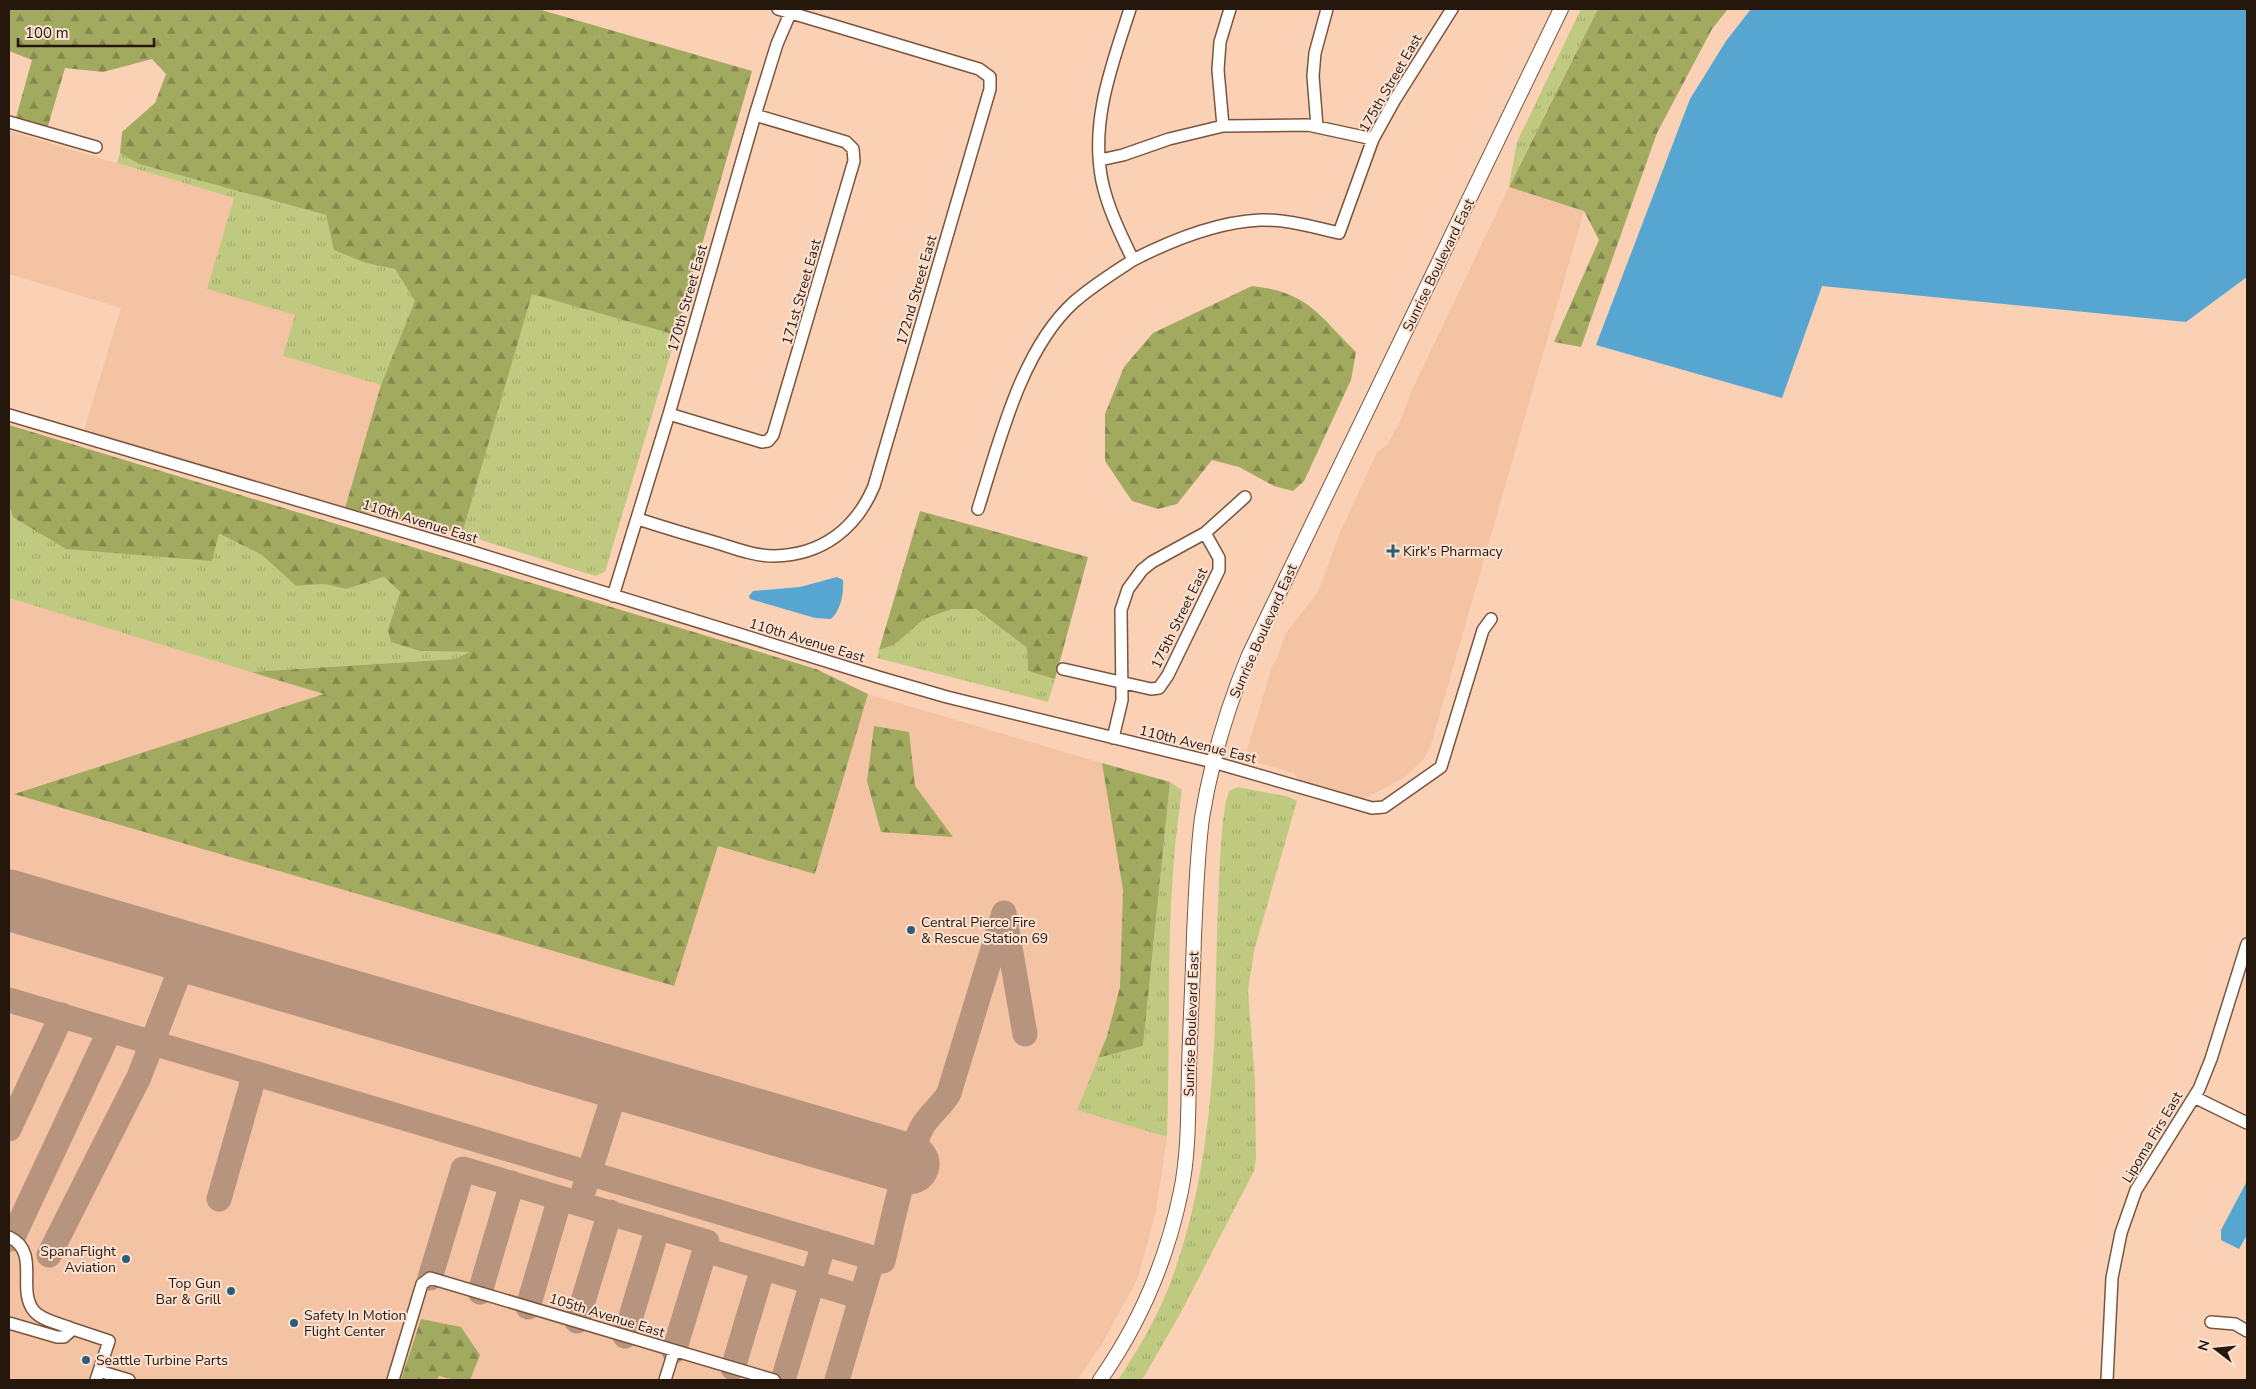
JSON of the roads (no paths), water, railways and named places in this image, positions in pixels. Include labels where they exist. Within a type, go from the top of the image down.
[{"type":"main road","name":"Sunrise Boulevard East","points":[[1100,1380],[1124,1345],[1156,1280],[1174,1224],[1181,1190],[1188,1127],[1196,885],[1202,819],[1213,762],[1226,714],[1249,655],[1562,9]]},
{"type":"street","points":[[778,9],[791,10]]},
{"type":"street","points":[[978,509],[1010,406],[1021,380],[1047,335],[1073,303],[1133,260],[1109,206],[1102,180],[1098,134],[1100,113],[1106,88],[1130,9]]},
{"type":"street","points":[[1223,126],[1218,70],[1220,42],[1230,9]]},
{"type":"street","points":[[1317,127],[1314,53],[1327,9]]},
{"type":"street","name":"175th Street East","points":[[1133,260],[1167,242],[1202,232],[1259,220],[1289,222],[1339,233],[1373,139],[1394,100],[1452,9]]},
{"type":"street","name":"172nd Street East","points":[[638,519],[743,551],[773,556],[797,554],[834,538],[854,521],[874,486],[990,89],[990,77],[979,69],[791,10]]},
{"type":"street","name":"170th Street East","points":[[614,596],[669,414],[755,115],[777,44],[791,10]]},
{"type":"street","name":"171st Street East","points":[[669,414],[757,441],[768,441],[773,435],[795,366],[854,161],[853,149],[846,142],[755,115]]},
{"type":"street","points":[[9,122],[96,147]]},
{"type":"street","points":[[1100,160],[1123,155],[1169,139],[1223,126],[1280,124],[1317,127],[1373,139]]},
{"type":"street","name":"110th Avenue East","points":[[9,415],[938,694],[1213,762],[1372,808],[1384,808],[1441,767],[1483,630],[1491,619]]},
{"type":"street","points":[[1113,738],[1122,700],[1121,610],[1128,589],[1142,570],[1152,562],[1205,533],[1245,497]]},
{"type":"street","name":"175th Street East","points":[[1123,684],[1152,689],[1159,688],[1168,675],[1219,570],[1219,558],[1205,533]]},
{"type":"street","points":[[1063,669],[1123,684]]},
{"type":"street","name":"Lipoma Firs East","points":[[2107,1380],[2112,1278],[2121,1233],[2136,1190],[2194,1097],[2211,1059],[2247,944]]},
{"type":"street","points":[[2194,1097],[2247,1123]]},
{"type":"street","points":[[9,1237],[25,1252],[28,1294],[34,1311],[40,1316],[109,1341],[98,1376],[129,1380]]},
{"type":"street","name":"105th Avenue East","points":[[393,1380],[422,1284],[430,1278],[774,1380]]},
{"type":"street","points":[[2211,1322],[2235,1324],[2247,1330]]},
{"type":"street","points":[[9,1323],[57,1337],[64,1337],[73,1329]]},
{"type":"street","points":[[665,1380],[674,1351]]},
{"type":"water","points":[[1751,9],[2247,9],[2247,277],[2186,322],[1822,286],[1782,398],[1596,345],[1690,99],[1726,41]]},
{"type":"water","points":[[837,577],[843,580],[843,590],[837,611],[831,619],[815,618],[750,599],[749,596],[753,591],[800,587]]},
{"type":"water","points":[[2247,1181],[2247,1235],[2239,1249],[2221,1240],[2221,1230]]},
{"type":"place","name":"Kirk's Pharmacy","points":[[1393,551]]},
{"type":"place","name":"Central Pierce Fire & Rescue Station 69","points":[[911,930]]},
{"type":"place","name":"SpanaFlight Aviation","points":[[126,1259]]},
{"type":"place","name":"Top Gun Bar & Grill","points":[[231,1291]]},
{"type":"place","name":"Safety In Motion Flight Center","points":[[294,1323]]},
{"type":"place","name":"Seattle Turbine Parts","points":[[86,1360]]}]
